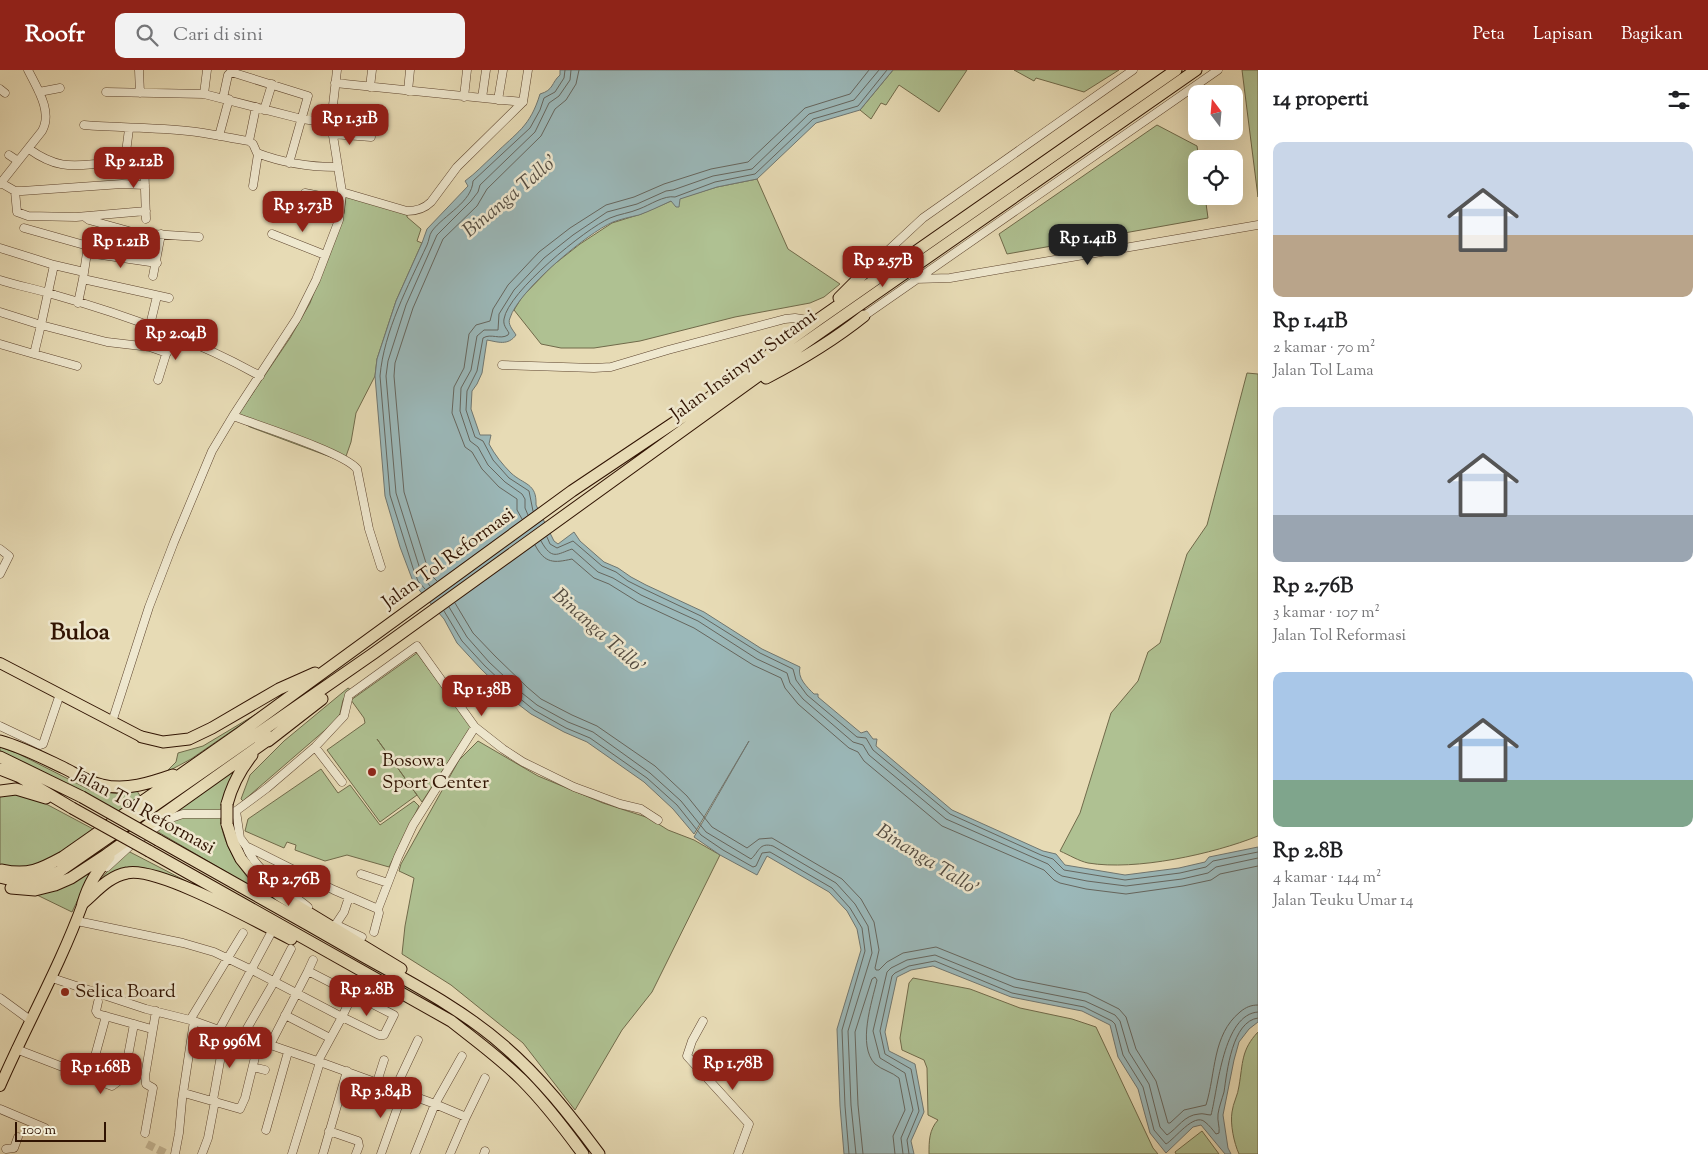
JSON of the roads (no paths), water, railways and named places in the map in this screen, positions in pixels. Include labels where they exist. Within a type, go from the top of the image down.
[{"type":"highway","name":"Jalan Insinyur Sutami","points":[[572,491],[687,414],[815,322],[1176,70]]},
{"type":"highway","name":"Jalan Insinyur Sutami","points":[[583,503],[734,394],[1196,70]]},
{"type":"highway","points":[[815,322],[866,271]]},
{"type":"highway","points":[[734,394],[793,364],[864,316]]},
{"type":"highway","name":"Jalan Tol Reformasi","points":[[345,655],[572,491]]},
{"type":"highway","name":"Jalan Tol Reformasi","points":[[374,653],[583,503]]},
{"type":"highway","points":[[0,884],[15,889],[35,890],[55,885],[71,878],[272,737],[346,680],[374,653]]},
{"type":"highway","points":[[0,877],[12,881],[31,881],[46,878],[60,871],[374,653]]},
{"type":"highway","points":[[142,737],[163,742],[189,739],[212,728],[278,689],[313,674],[345,655]]},
{"type":"highway","points":[[0,870],[14,873],[30,872],[43,868],[64,857],[316,679],[345,655]]},
{"type":"highway","points":[[272,737],[251,756],[238,774],[231,790],[232,808],[227,824],[241,859],[254,874],[279,895],[424,983],[468,1018]]},
{"type":"highway","points":[[0,741],[44,758],[95,783],[114,787],[135,786],[154,782],[188,770]]},
{"type":"highway","name":"Jalan Tol Reformasi","points":[[0,757],[82,797],[468,1018],[503,1044],[531,1070],[578,1125],[599,1154]]},
{"type":"highway","name":"Jalan Tol Reformasi","points":[[0,769],[29,782],[70,807],[451,1021],[521,1079],[546,1106],[583,1154]]},
{"type":"highway","points":[[0,790],[16,789],[33,793],[70,807]]},
{"type":"highway","points":[[84,903],[88,887],[96,873],[109,857],[134,835]]},
{"type":"highway","points":[[84,903],[105,884],[120,875],[134,871],[157,876],[234,910],[451,1021]]},
{"type":"main road","points":[[0,663],[142,737]]},
{"type":"main road","points":[[0,1086],[16,1049],[52,978],[84,903]]},
{"type":"street","points":[[28,70],[44,107],[47,121],[42,131],[0,183],[15,190],[35,191],[122,184],[145,185]]},
{"type":"street","points":[[139,70],[140,93]]},
{"type":"street","points":[[204,94],[208,70]]},
{"type":"street","points":[[112,722],[141,629],[174,542],[212,451],[297,318],[316,280],[339,220],[342,196],[331,123],[337,70]]},
{"type":"street","points":[[370,87],[372,70]]},
{"type":"street","points":[[408,91],[410,70]]},
{"type":"street","points":[[464,97],[466,70]]},
{"type":"street","points":[[482,98],[486,70]]},
{"type":"street","points":[[498,100],[503,70]]},
{"type":"street","points":[[305,193],[342,196],[407,211],[427,206],[457,167],[523,102],[528,70]]},
{"type":"street","points":[[866,271],[923,218],[1133,70]]},
{"type":"street","points":[[864,316],[1218,70]]},
{"type":"street","points":[[218,136],[230,72],[308,96],[289,163]]},
{"type":"street","points":[[249,141],[260,108],[272,84]]},
{"type":"street","points":[[335,84],[523,102]]},
{"type":"street","points":[[38,92],[60,88]]},
{"type":"street","points":[[106,92],[204,94],[302,118],[331,123]]},
{"type":"street","points":[[84,124],[129,129],[186,131],[249,141],[253,144],[258,154],[253,186]]},
{"type":"street","points":[[28,149],[45,160],[60,165],[76,166],[122,163],[125,160],[129,129]]},
{"type":"street","points":[[332,134],[370,137]]},
{"type":"street","points":[[258,154],[289,163],[318,167],[337,167]]},
{"type":"street","points":[[9,155],[18,162]]},
{"type":"street","points":[[15,190],[16,212],[26,216],[146,215],[144,160]]},
{"type":"street","points":[[84,216],[89,220],[136,232],[199,237]]},
{"type":"street","points":[[915,279],[950,278],[1258,225]]},
{"type":"street","points":[[24,228],[86,244],[88,253],[78,303]]},
{"type":"street","points":[[153,276],[161,234]]},
{"type":"street","points":[[272,234],[325,255]]},
{"type":"street","points":[[0,248],[84,276],[169,298]]},
{"type":"street","points":[[88,253],[157,263]]},
{"type":"street","points":[[34,354],[54,265]]},
{"type":"street","points":[[0,280],[150,325],[228,358],[260,376]]},
{"type":"street","points":[[150,325],[157,296]]},
{"type":"street","points":[[0,312],[107,342],[150,347],[167,353]]},
{"type":"street","points":[[502,365],[601,368],[785,319],[801,319],[815,322]]},
{"type":"street","points":[[158,380],[172,335]]},
{"type":"street","points":[[0,344],[77,366]]},
{"type":"street","points":[[233,416],[298,440],[355,466],[369,529],[381,567]]},
{"type":"street","points":[[0,550],[9,556],[0,574]]},
{"type":"street","points":[[84,903],[106,868],[120,854],[168,819],[183,814],[219,814],[267,788],[315,747],[344,716],[349,695],[417,646],[475,727],[502,749],[574,787],[620,804],[641,809],[658,820]]},
{"type":"street","points":[[0,726],[40,745],[43,744],[60,694]]},
{"type":"street","points":[[374,932],[379,913],[378,909],[398,857],[413,825],[475,727]]},
{"type":"street","points":[[315,747],[342,782]]},
{"type":"street","points":[[232,808],[240,838],[254,861],[268,875],[308,907],[362,937]]},
{"type":"street","points":[[246,846],[349,897],[378,909]]},
{"type":"street","points":[[361,874],[388,884]]},
{"type":"street","points":[[336,924],[344,912],[349,897]]},
{"type":"street","points":[[77,921],[182,943],[228,958],[342,1017],[382,1036],[384,1034],[394,1015],[308,971]]},
{"type":"street","points":[[175,1154],[180,1133],[192,1020],[243,933]]},
{"type":"street","points":[[202,1154],[208,1138],[222,1050],[223,1031],[271,934]]},
{"type":"street","points":[[242,1037],[291,949]]},
{"type":"street","points":[[270,1045],[313,960]]},
{"type":"street","points":[[52,978],[319,1061],[466,1117]]},
{"type":"street","points":[[292,1154],[319,1061],[353,994]]},
{"type":"street","points":[[0,998],[30,1020]]},
{"type":"street","points":[[98,1002],[97,1013],[148,1028]]},
{"type":"street","points":[[145,1133],[153,1088],[146,1084],[146,1076],[156,1011]]},
{"type":"street","points":[[285,1015],[330,1038]]},
{"type":"street","points":[[89,1078],[106,1016]]},
{"type":"street","points":[[703,1021],[687,1056],[750,1124],[738,1154]]},
{"type":"street","points":[[16,1049],[112,1086],[125,1075],[134,1024]]},
{"type":"street","points":[[395,1089],[418,1040]]},
{"type":"street","points":[[184,1092],[240,1109],[259,1042]]},
{"type":"street","points":[[266,1130],[288,1052]]},
{"type":"street","points":[[414,1154],[435,1104],[462,1056]]},
{"type":"street","points":[[377,1082],[384,1060]]},
{"type":"street","points":[[253,1067],[265,1070]]},
{"type":"street","points":[[322,1154],[347,1071]]},
{"type":"street","points":[[450,1154],[485,1078]]},
{"type":"street","points":[[380,1154],[404,1092]]},
{"type":"street","points":[[0,1109],[45,1128]]},
{"type":"street","points":[[329,1131],[358,1141],[359,1146],[356,1154]]},
{"type":"street","points":[[4,1150],[14,1148],[18,1137]]},
{"type":"water","name":"Binanga Tallo'","points":[[560,70],[893,70],[860,110],[816,123],[757,179],[717,187],[680,199],[679,207],[676,207],[671,201],[639,215],[613,222],[601,228],[571,250],[539,279],[516,307],[509,322],[516,335],[506,342],[487,340],[482,373],[472,391],[471,409],[480,435],[491,435],[489,444],[499,459],[511,473],[532,488],[536,498],[536,505],[554,541],[558,544],[574,532],[580,541],[604,562],[646,585],[704,612],[762,649],[800,667],[801,679],[814,694],[818,694],[818,697],[861,733],[867,731],[873,739],[877,739],[876,746],[952,810],[1043,851],[1056,854],[1065,865],[1125,875],[1179,868],[1205,862],[1209,857],[1258,847],[1258,1022],[1249,1029],[1239,1042],[1234,1060],[1223,1115],[1228,1148],[1231,1154],[1225,1154],[1201,1125],[1193,1127],[1166,1153],[1150,1133],[1138,1089],[1118,1057],[1110,1025],[1082,1011],[1011,997],[933,966],[911,970],[897,977],[885,1032],[889,1051],[915,1064],[924,1112],[911,1141],[914,1154],[844,1154],[837,1029],[861,950],[857,929],[847,911],[829,892],[767,856],[757,875],[720,855],[694,837],[749,741],[694,834],[673,809],[644,782],[587,742],[531,714],[514,701],[457,643],[444,619],[414,584],[400,547],[385,496],[375,376],[377,359],[396,301],[427,229],[468,186],[465,181],[522,128],[532,114],[540,94],[550,88],[560,75]]},
{"type":"tunnel","points":[[147,1144],[167,1154]]},
{"type":"place","name":"Bosowa Sport Center","points":[[372,772]]},
{"type":"place","name":"Selica Board","points":[[65,992]]},
{"type":"district","name":"Buloa","points":[[80,633]]}]
